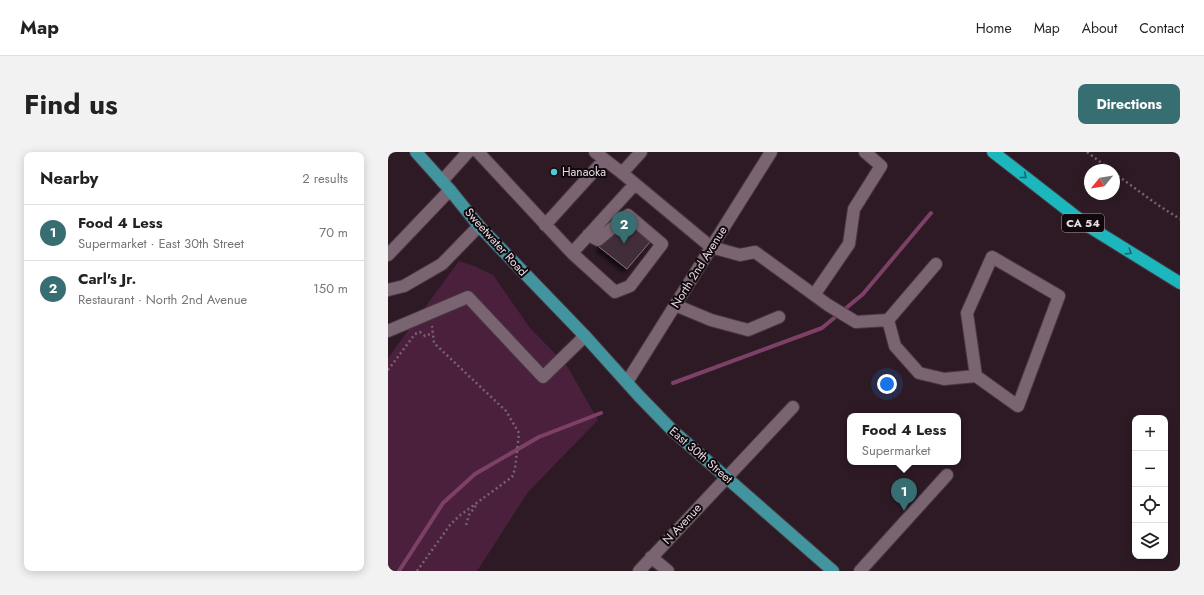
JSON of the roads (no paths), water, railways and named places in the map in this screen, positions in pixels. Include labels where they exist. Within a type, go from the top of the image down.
[{"type":"highway","name":"CA 54","points":[[994,152],[1088,226],[1180,283]]},
{"type":"main road","name":"Sweetwater Road","points":[[416,152],[479,226],[582,333]]},
{"type":"main road","name":"East 30th Street","points":[[582,333],[672,430],[833,571]]},
{"type":"street","points":[[388,255],[446,186],[468,152]]},
{"type":"street","points":[[478,152],[572,253],[615,292],[630,286],[662,244],[628,215],[598,240],[588,235]]},
{"type":"street","points":[[622,173],[641,152]]},
{"type":"street","name":"North 2nd Avenue","points":[[627,382],[771,152]]},
{"type":"street","points":[[814,295],[849,244],[854,209],[881,166],[865,152]]},
{"type":"street","points":[[545,225],[600,156],[711,247],[740,255],[755,252],[828,305],[856,322],[888,320],[936,264]]},
{"type":"street","points":[[572,253],[635,184]]},
{"type":"street","points":[[388,290],[404,286],[442,264],[479,226]]},
{"type":"street","points":[[888,320],[895,346],[919,373],[944,379],[976,376],[1018,406],[1059,296],[992,257],[967,313],[976,376]]},
{"type":"street","points":[[388,331],[468,297],[543,376],[582,333]]},
{"type":"street","points":[[675,305],[712,320],[748,330],[779,317]]},
{"type":"street","name":"N Avenue","points":[[639,571],[793,407]]},
{"type":"street","points":[[860,571],[947,475]]},
{"type":"street","points":[[651,557],[668,571]]},
{"type":"waterway","points":[[673,383],[822,328],[863,294],[931,213]]},
{"type":"waterway","points":[[399,571],[443,503],[475,474],[539,437],[601,413]]},
{"type":"place","name":"Hanaoka","points":[[554,172]]},
{"type":"place","name":"Carl's Jr.","points":[[624,244]]},
{"type":"place","name":"Food 4 Less","points":[[904,511]]}]
